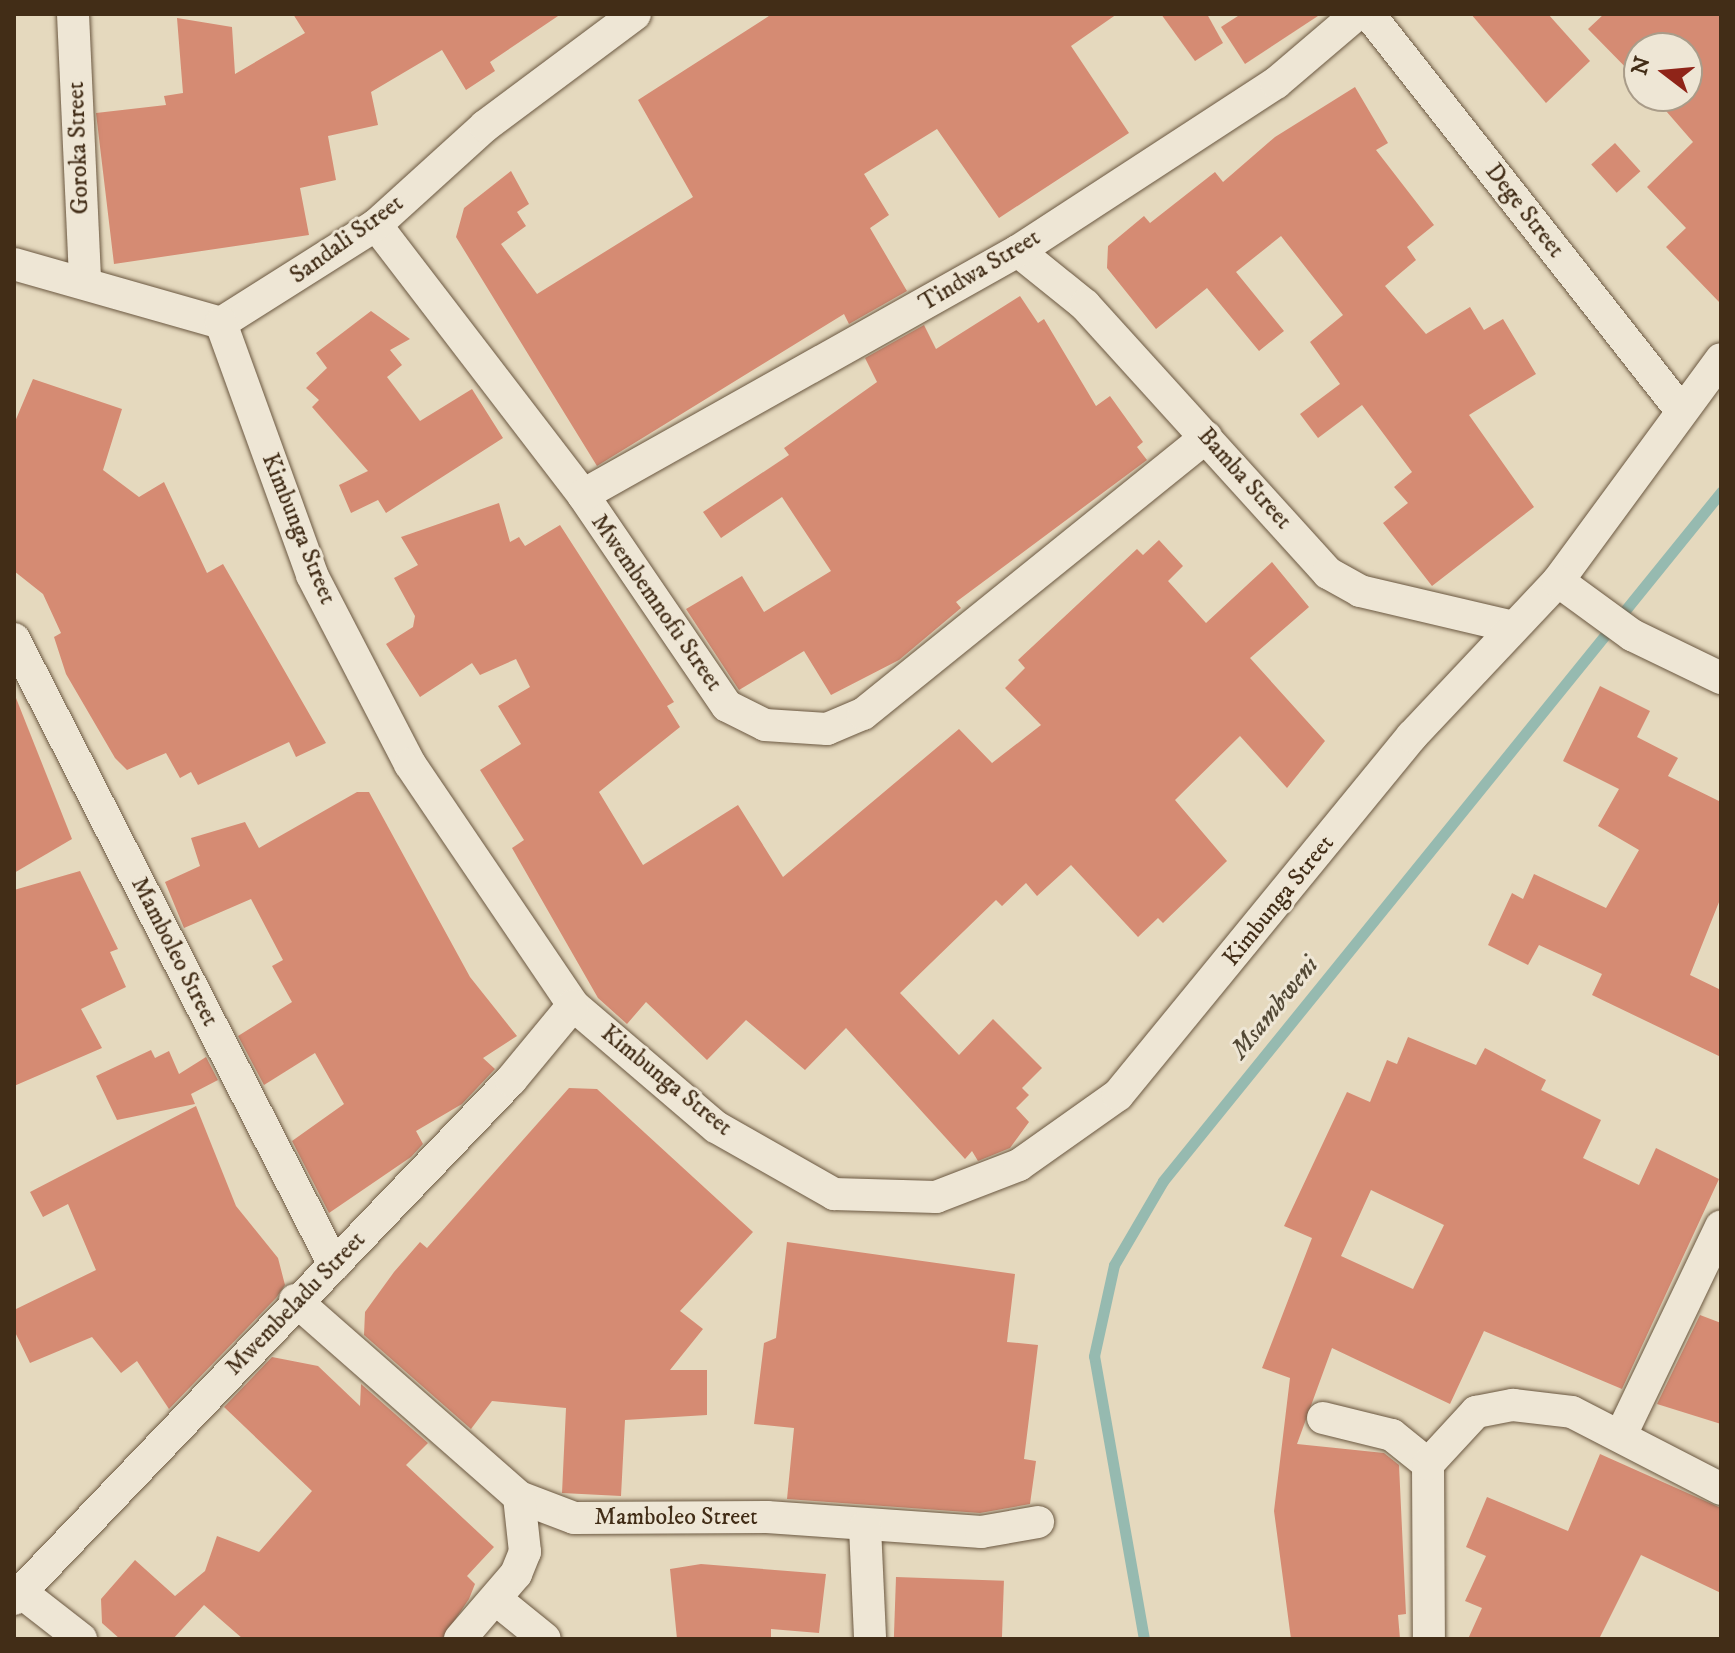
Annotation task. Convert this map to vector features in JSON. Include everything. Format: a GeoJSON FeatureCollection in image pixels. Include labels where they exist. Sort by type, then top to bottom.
{"type":"FeatureCollection","features":[{"type":"Feature","properties":{"kind":"street","name":"Goroka Street"},"geometry":{"type":"LineString","coordinates":[[73,14],[85,281]]}},
{"type":"Feature","properties":{"kind":"street","name":"Sandali Street"},"geometry":{"type":"LineString","coordinates":[[221,323],[376,225],[485,126],[635,14]]}},
{"type":"Feature","properties":{"kind":"street","name":"Tindwa Street"},"geometry":{"type":"LineString","coordinates":[[583,495],[1018,251],[1276,83],[1357,14]]}},
{"type":"Feature","properties":{"kind":"street","name":"Dege Street"},"geometry":{"type":"LineString","coordinates":[[1369,14],[1680,409]]}},
{"type":"Feature","properties":{"kind":"street","name":"Mwembemnofu Street"},"geometry":{"type":"LineString","coordinates":[[376,225],[583,495],[727,706],[765,725],[827,729],[863,714],[1206,437]]}},
{"type":"Feature","properties":{"kind":"street","name":"Bamba Street"},"geometry":{"type":"LineString","coordinates":[[1018,251],[1085,305],[1328,573],[1360,591],[1514,627]]}},
{"type":"Feature","properties":{"kind":"street"},"geometry":{"type":"LineString","coordinates":[[14,264],[85,281],[221,323]]}},
{"type":"Feature","properties":{"kind":"street","name":"Kimbunga Street"},"geometry":{"type":"LineString","coordinates":[[221,323],[312,575],[410,764],[573,1005],[716,1127],[834,1194],[936,1197],[1019,1165],[1118,1095],[1412,736],[1558,581],[1680,409],[1721,359]]}},
{"type":"Feature","properties":{"kind":"street"},"geometry":{"type":"LineString","coordinates":[[1558,581],[1632,635],[1721,678]]}},
{"type":"Feature","properties":{"kind":"street","name":"Mamboleo Street"},"geometry":{"type":"LineString","coordinates":[[14,639],[334,1265]]}},
{"type":"Feature","properties":{"kind":"street","name":"Mwembeladu Street"},"geometry":{"type":"LineString","coordinates":[[18,1596],[295,1300],[334,1265],[511,1080],[573,1005]]}},
{"type":"Feature","properties":{"kind":"street"},"geometry":{"type":"LineString","coordinates":[[1622,1433],[1721,1226]]}},
{"type":"Feature","properties":{"kind":"street","name":"Mamboleo Street"},"geometry":{"type":"LineString","coordinates":[[295,1300],[519,1497],[574,1518],[767,1517],[865,1527],[981,1532],[1038,1522]]}},
{"type":"Feature","properties":{"kind":"street"},"geometry":{"type":"LineString","coordinates":[[1429,1639],[1428,1464],[1476,1412],[1513,1405],[1572,1412],[1622,1433],[1721,1489]]}},
{"type":"Feature","properties":{"kind":"street"},"geometry":{"type":"LineString","coordinates":[[1323,1418],[1392,1435],[1428,1464]]}},
{"type":"Feature","properties":{"kind":"street"},"geometry":{"type":"LineString","coordinates":[[460,1639],[498,1601],[525,1552],[519,1497]]}},
{"type":"Feature","properties":{"kind":"street"},"geometry":{"type":"LineString","coordinates":[[865,1527],[870,1639]]}},
{"type":"Feature","properties":{"kind":"street"},"geometry":{"type":"LineString","coordinates":[[18,1596],[81,1639]]}},
{"type":"Feature","properties":{"kind":"street"},"geometry":{"type":"LineString","coordinates":[[498,1601],[545,1639]]}},
{"type":"Feature","properties":{"kind":"building"},"geometry":{"type":"Polygon","coordinates":[[[293,14],[561,14],[490,62],[495,71],[466,90],[442,50],[371,92],[378,125],[328,136],[336,180],[300,188],[309,235],[114,264],[96,113],[166,105],[164,96],[183,93],[177,18],[232,27],[235,74],[305,33],[293,14]]]}},
{"type":"Feature","properties":{"kind":"building"},"geometry":{"type":"Polygon","coordinates":[[[772,14],[1117,14],[1071,46],[1129,133],[999,218],[937,129],[864,174],[889,215],[870,228],[907,291],[849,324],[844,314],[597,466],[456,237],[464,208],[511,171],[529,204],[517,212],[526,226],[501,244],[537,294],[693,197],[638,100],[772,14]]]}},
{"type":"Feature","properties":{"kind":"building"},"geometry":{"type":"Polygon","coordinates":[[[1161,14],[1207,14],[1223,43],[1195,61],[1161,14]]]}},
{"type":"Feature","properties":{"kind":"building"},"geometry":{"type":"Polygon","coordinates":[[[1241,14],[1321,14],[1245,64],[1221,27],[1241,14]]]}},
{"type":"Feature","properties":{"kind":"building"},"geometry":{"type":"Polygon","coordinates":[[[1471,14],[1548,14],[1590,61],[1546,103],[1471,14]]]}},
{"type":"Feature","properties":{"kind":"building"},"geometry":{"type":"Polygon","coordinates":[[[1604,14],[1721,14],[1721,304],[1666,247],[1686,228],[1647,187],[1693,142],[1667,112],[1703,112],[1703,32],[1623,32],[1623,65],[1588,29],[1604,14]]]}},
{"type":"Feature","properties":{"kind":"building"},"geometry":{"type":"Polygon","coordinates":[[[1355,87],[1388,143],[1376,150],[1434,225],[1407,247],[1416,260],[1385,286],[1426,334],[1470,307],[1484,330],[1503,319],[1536,374],[1469,415],[1534,507],[1432,586],[1383,523],[1408,503],[1394,487],[1412,472],[1362,405],[1318,438],[1300,414],[1340,384],[1310,342],[1343,315],[1281,236],[1236,272],[1284,331],[1259,351],[1207,288],[1156,329],[1107,268],[1108,246],[1144,216],[1150,223],[1215,172],[1223,182],[1275,137],[1355,87]]]}},
{"type":"Feature","properties":{"kind":"building"},"geometry":{"type":"Polygon","coordinates":[[[1615,143],[1640,171],[1617,193],[1591,164],[1615,143]]]}},
{"type":"Feature","properties":{"kind":"building"},"geometry":{"type":"Polygon","coordinates":[[[1020,296],[1038,323],[1044,319],[1096,406],[1110,396],[1143,442],[1137,447],[1147,460],[956,602],[961,608],[899,660],[831,695],[804,651],[739,690],[686,609],[742,576],[764,612],[831,571],[782,497],[721,538],[703,512],[789,455],[784,448],[877,382],[865,358],[924,325],[936,349],[1020,296]]]}},
{"type":"Feature","properties":{"kind":"building"},"geometry":{"type":"Polygon","coordinates":[[[371,311],[410,339],[390,350],[402,365],[387,377],[420,421],[472,389],[503,438],[386,513],[378,500],[351,513],[339,485],[368,471],[312,407],[319,400],[306,388],[327,368],[316,353],[371,311]]]}},
{"type":"Feature","properties":{"kind":"building"},"geometry":{"type":"Polygon","coordinates":[[[33,379],[122,409],[103,470],[139,497],[164,482],[207,573],[223,564],[326,743],[296,757],[289,742],[198,785],[191,772],[180,778],[166,753],[127,770],[115,758],[66,674],[54,637],[61,633],[43,594],[14,571],[14,424],[33,379]]]}},
{"type":"Feature","properties":{"kind":"building"},"geometry":{"type":"Polygon","coordinates":[[[499,503],[510,542],[519,537],[525,546],[560,525],[674,702],[667,706],[680,727],[599,792],[643,865],[738,805],[783,877],[959,729],[992,763],[1041,725],[1005,688],[1025,668],[1018,660],[1137,549],[1143,555],[1159,540],[1183,566],[1168,581],[1206,623],[1272,562],[1309,607],[1250,658],[1325,741],[1287,788],[1240,736],[1175,800],[1227,861],[1163,923],[1158,918],[1138,937],[1071,865],[1037,896],[1026,883],[1002,906],[996,900],[900,993],[959,1055],[993,1019],[1042,1068],[1022,1088],[1029,1095],[1016,1108],[1029,1122],[1010,1148],[978,1161],[972,1151],[965,1159],[846,1028],[805,1070],[746,1020],[707,1060],[646,1002],[627,1024],[598,998],[512,848],[524,840],[480,770],[521,744],[498,706],[530,687],[516,659],[480,675],[472,663],[420,697],[386,644],[413,627],[415,616],[394,578],[418,565],[401,537],[499,503]]]}},
{"type":"Feature","properties":{"kind":"building"},"geometry":{"type":"Polygon","coordinates":[[[1600,686],[1650,711],[1637,737],[1678,758],[1668,776],[1721,802],[1721,897],[1690,975],[1721,990],[1721,1057],[1592,995],[1602,974],[1539,945],[1528,965],[1488,945],[1512,893],[1523,899],[1534,874],[1606,908],[1639,850],[1598,826],[1619,789],[1563,761],[1600,686]]]}},
{"type":"Feature","properties":{"kind":"building"},"geometry":{"type":"Polygon","coordinates":[[[14,693],[72,839],[14,873],[14,693]]]}},
{"type":"Feature","properties":{"kind":"building"},"geometry":{"type":"Polygon","coordinates":[[[357,792],[369,792],[470,977],[517,1036],[483,1058],[495,1069],[462,1104],[416,1131],[423,1144],[411,1157],[329,1213],[292,1141],[344,1104],[315,1053],[264,1085],[238,1036],[292,1002],[272,966],[283,960],[251,899],[184,928],[165,882],[200,866],[191,838],[245,822],[259,848],[357,792]]]}},
{"type":"Feature","properties":{"kind":"building"},"geometry":{"type":"Polygon","coordinates":[[[80,871],[118,949],[110,952],[126,987],[81,1009],[102,1048],[14,1086],[14,890],[80,871]]]}},
{"type":"Feature","properties":{"kind":"building"},"geometry":{"type":"Polygon","coordinates":[[[1408,1037],[1476,1065],[1485,1048],[1546,1080],[1541,1090],[1601,1120],[1583,1158],[1639,1185],[1656,1148],[1719,1179],[1622,1389],[1484,1331],[1450,1404],[1332,1348],[1297,1444],[1384,1453],[1399,1465],[1406,1614],[1398,1615],[1400,1639],[1291,1639],[1274,1511],[1290,1378],[1262,1368],[1312,1238],[1284,1226],[1347,1092],[1370,1102],[1387,1060],[1397,1064],[1408,1037]],[[1371,1190],[1341,1256],[1413,1289],[1444,1225],[1371,1190]]]}},
{"type":"Feature","properties":{"kind":"building"},"geometry":{"type":"Polygon","coordinates":[[[151,1050],[155,1058],[169,1051],[179,1074],[206,1057],[218,1080],[191,1094],[195,1104],[117,1120],[96,1076],[151,1050]]]}},
{"type":"Feature","properties":{"kind":"building"},"geometry":{"type":"Polygon","coordinates":[[[569,1088],[597,1089],[753,1232],[680,1311],[703,1329],[670,1370],[707,1370],[707,1415],[625,1420],[621,1496],[562,1493],[566,1408],[492,1401],[471,1429],[364,1335],[365,1312],[394,1272],[420,1242],[427,1248],[569,1088]]]}},
{"type":"Feature","properties":{"kind":"building"},"geometry":{"type":"Polygon","coordinates":[[[196,1106],[236,1206],[278,1258],[285,1285],[169,1409],[137,1361],[121,1373],[92,1337],[30,1363],[14,1330],[14,1310],[96,1270],[68,1204],[43,1217],[30,1192],[196,1106]]]}},
{"type":"Feature","properties":{"kind":"building"},"geometry":{"type":"Polygon","coordinates":[[[787,1242],[1015,1274],[1007,1342],[1038,1345],[1024,1459],[1036,1461],[1030,1504],[980,1513],[787,1499],[794,1428],[754,1424],[764,1343],[776,1338],[787,1242]]]}},
{"type":"Feature","properties":{"kind":"building"},"geometry":{"type":"Polygon","coordinates":[[[1700,1315],[1721,1323],[1721,1424],[1657,1404],[1700,1315]]]}},
{"type":"Feature","properties":{"kind":"building"},"geometry":{"type":"Polygon","coordinates":[[[272,1357],[318,1366],[360,1406],[361,1384],[428,1443],[406,1465],[494,1547],[467,1576],[475,1584],[469,1599],[442,1639],[243,1639],[204,1605],[173,1639],[120,1639],[102,1623],[101,1599],[135,1560],[175,1596],[205,1571],[217,1536],[259,1552],[312,1491],[224,1407],[272,1357]]]}},
{"type":"Feature","properties":{"kind":"building"},"geometry":{"type":"Polygon","coordinates":[[[1600,1454],[1721,1508],[1721,1593],[1641,1555],[1599,1639],[1468,1639],[1482,1608],[1465,1601],[1486,1556],[1466,1547],[1487,1497],[1568,1531],[1600,1454]]]}},
{"type":"Feature","properties":{"kind":"building"},"geometry":{"type":"Polygon","coordinates":[[[701,1564],[826,1574],[819,1633],[771,1629],[771,1639],[677,1639],[670,1569],[701,1564]]]}},
{"type":"Feature","properties":{"kind":"building"},"geometry":{"type":"Polygon","coordinates":[[[896,1577],[1004,1581],[1002,1639],[894,1639],[896,1577]]]}},
{"type":"Feature","properties":{"kind":"waterway","name":"Msambweni"},"geometry":{"type":"LineString","coordinates":[[1144,1639],[1094,1356],[1114,1265],[1163,1181],[1721,492]]}}]}
